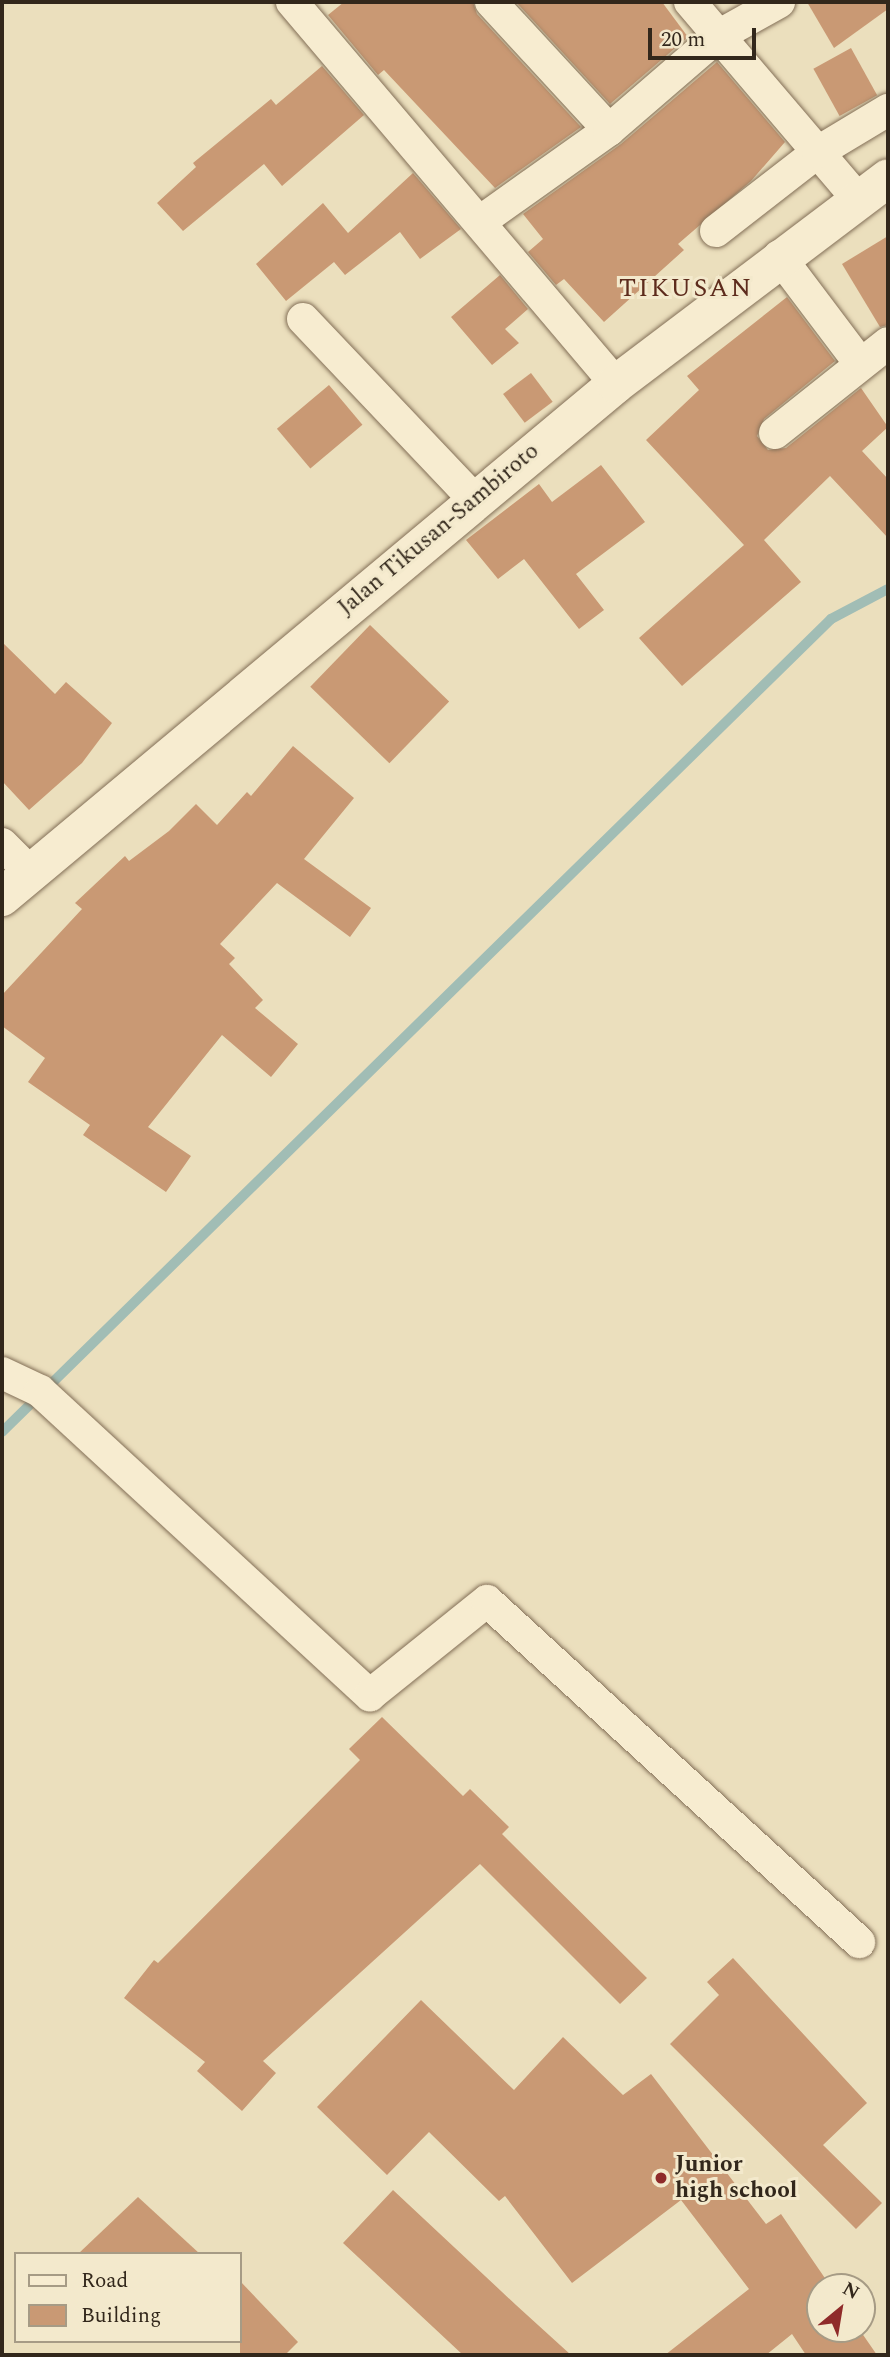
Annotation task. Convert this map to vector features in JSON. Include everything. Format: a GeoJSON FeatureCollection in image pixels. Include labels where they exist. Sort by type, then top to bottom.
{"type":"FeatureCollection","features":[{"type":"Feature","properties":{"kind":"street"},"geometry":{"type":"LineString","coordinates":[[292,2],[481,221],[616,384]]}},
{"type":"Feature","properties":{"kind":"street"},"geometry":{"type":"LineString","coordinates":[[491,2],[608,130]]}},
{"type":"Feature","properties":{"kind":"street"},"geometry":{"type":"LineString","coordinates":[[690,2],[856,197]]}},
{"type":"Feature","properties":{"kind":"street"},"geometry":{"type":"LineString","coordinates":[[481,221],[608,130],[718,36],[779,2]]}},
{"type":"Feature","properties":{"kind":"street"},"geometry":{"type":"LineString","coordinates":[[716,230],[818,152],[888,110]]}},
{"type":"Feature","properties":{"kind":"street","name":"Jalan Tikusan-Sambiroto"},"geometry":{"type":"LineString","coordinates":[[16,884],[474,499],[616,384],[856,197],[888,178]]}},
{"type":"Feature","properties":{"kind":"street"},"geometry":{"type":"LineString","coordinates":[[779,256],[859,362]]}},
{"type":"Feature","properties":{"kind":"street"},"geometry":{"type":"LineString","coordinates":[[303,319],[474,499]]}},
{"type":"Feature","properties":{"kind":"street"},"geometry":{"type":"LineString","coordinates":[[775,433],[859,362],[888,343]]}},
{"type":"Feature","properties":{"kind":"street"},"geometry":{"type":"LineString","coordinates":[[2,844],[16,884]]}},
{"type":"Feature","properties":{"kind":"street"},"geometry":{"type":"LineString","coordinates":[[2,1373],[40,1391],[370,1695],[487,1601],[859,1942]]}},
{"type":"Feature","properties":{"kind":"building"},"geometry":{"type":"Polygon","coordinates":[[[344,2],[473,2],[477,14],[581,127],[495,188],[384,70],[378,75],[328,15],[344,2]]]}},
{"type":"Feature","properties":{"kind":"building"},"geometry":{"type":"Polygon","coordinates":[[[516,2],[662,2],[688,37],[610,104],[516,2]]]}},
{"type":"Feature","properties":{"kind":"building"},"geometry":{"type":"Polygon","coordinates":[[[807,2],[888,2],[888,9],[834,48],[807,2]]]}},
{"type":"Feature","properties":{"kind":"building"},"geometry":{"type":"Polygon","coordinates":[[[851,48],[877,95],[840,116],[813,69],[851,48]]]}},
{"type":"Feature","properties":{"kind":"building"},"geometry":{"type":"Polygon","coordinates":[[[717,62],[785,142],[751,181],[678,244],[684,250],[604,322],[564,279],[556,285],[528,252],[543,239],[523,214],[621,144],[717,62]]]}},
{"type":"Feature","properties":{"kind":"building"},"geometry":{"type":"Polygon","coordinates":[[[322,66],[364,115],[282,186],[264,164],[183,231],[157,203],[196,167],[193,163],[271,99],[276,105],[322,66]]]}},
{"type":"Feature","properties":{"kind":"building"},"geometry":{"type":"Polygon","coordinates":[[[413,173],[461,229],[420,259],[400,232],[345,275],[334,262],[286,301],[256,264],[323,203],[348,233],[413,173]]]}},
{"type":"Feature","properties":{"kind":"building"},"geometry":{"type":"Polygon","coordinates":[[[888,236],[888,325],[880,327],[842,264],[888,236]]]}},
{"type":"Feature","properties":{"kind":"building"},"geometry":{"type":"Polygon","coordinates":[[[500,275],[528,309],[505,329],[519,343],[492,365],[451,317],[500,275]]]}},
{"type":"Feature","properties":{"kind":"building"},"geometry":{"type":"Polygon","coordinates":[[[787,297],[835,361],[764,419],[757,436],[768,450],[786,448],[861,388],[888,427],[862,451],[888,479],[888,538],[830,476],[764,540],[801,582],[682,686],[639,638],[744,545],[646,440],[699,390],[687,376],[787,297]]]}},
{"type":"Feature","properties":{"kind":"building"},"geometry":{"type":"Polygon","coordinates":[[[531,373],[553,402],[525,423],[503,394],[531,373]]]}},
{"type":"Feature","properties":{"kind":"building"},"geometry":{"type":"Polygon","coordinates":[[[329,385],[362,425],[310,469],[277,429],[329,385]]]}},
{"type":"Feature","properties":{"kind":"building"},"geometry":{"type":"Polygon","coordinates":[[[601,465],[645,522],[576,574],[604,610],[579,629],[524,559],[498,579],[466,540],[539,484],[552,502],[601,465]]]}},
{"type":"Feature","properties":{"kind":"building"},"geometry":{"type":"Polygon","coordinates":[[[370,625],[449,701],[389,763],[310,687],[370,625]]]}},
{"type":"Feature","properties":{"kind":"building"},"geometry":{"type":"Polygon","coordinates":[[[2,642],[55,694],[66,682],[112,723],[82,763],[29,810],[2,781],[2,642]]]}},
{"type":"Feature","properties":{"kind":"building"},"geometry":{"type":"Polygon","coordinates":[[[293,746],[354,798],[304,859],[371,908],[350,937],[277,883],[220,944],[235,958],[229,964],[263,1000],[255,1008],[298,1044],[271,1077],[222,1035],[148,1127],[191,1156],[166,1192],[83,1135],[90,1125],[28,1082],[45,1058],[2,1026],[2,995],[82,909],[75,903],[125,856],[129,861],[169,831],[196,804],[217,825],[247,792],[251,796],[293,746]]]}},
{"type":"Feature","properties":{"kind":"building"},"geometry":{"type":"Polygon","coordinates":[[[382,1717],[463,1796],[470,1789],[509,1827],[502,1834],[647,1978],[620,2004],[480,1864],[263,2061],[276,2073],[242,2111],[197,2071],[205,2062],[124,1998],[154,1960],[158,1963],[360,1760],[349,1749],[382,1717]]]}},
{"type":"Feature","properties":{"kind":"building"},"geometry":{"type":"Polygon","coordinates":[[[733,1958],[867,2103],[823,2145],[882,2203],[856,2229],[670,2044],[719,1995],[707,1982],[733,1958]]]}},
{"type":"Feature","properties":{"kind":"building","name":"Junior high school"},"geometry":{"type":"Polygon","coordinates":[[[421,2000],[514,2090],[563,2037],[623,2095],[651,2074],[766,2224],[781,2214],[821,2273],[806,2273],[806,2343],[869,2343],[877,2355],[806,2355],[792,2334],[766,2355],[665,2355],[749,2289],[681,2200],[572,2283],[505,2196],[499,2201],[429,2132],[387,2175],[317,2107],[421,2000]]]}},
{"type":"Feature","properties":{"kind":"building"},"geometry":{"type":"Polygon","coordinates":[[[393,2190],[571,2355],[463,2355],[343,2243],[393,2190]]]}},
{"type":"Feature","properties":{"kind":"building"},"geometry":{"type":"Polygon","coordinates":[[[138,2197],[198,2252],[80,2252],[138,2197]]]}},
{"type":"Feature","properties":{"kind":"building"},"geometry":{"type":"Polygon","coordinates":[[[242,2283],[298,2342],[285,2355],[240,2355],[242,2283]]]}},
{"type":"Feature","properties":{"kind":"waterway"},"geometry":{"type":"LineString","coordinates":[[2,1432],[831,619],[888,589]]}},
{"type":"Feature","properties":{"kind":"place","name":"Junior high school"},"geometry":{"type":"Point","coordinates":[661,2178]}},
{"type":"Feature","properties":{"kind":"district","name":"TIKUSAN"},"geometry":{"type":"Point","coordinates":[686,289]}}]}
